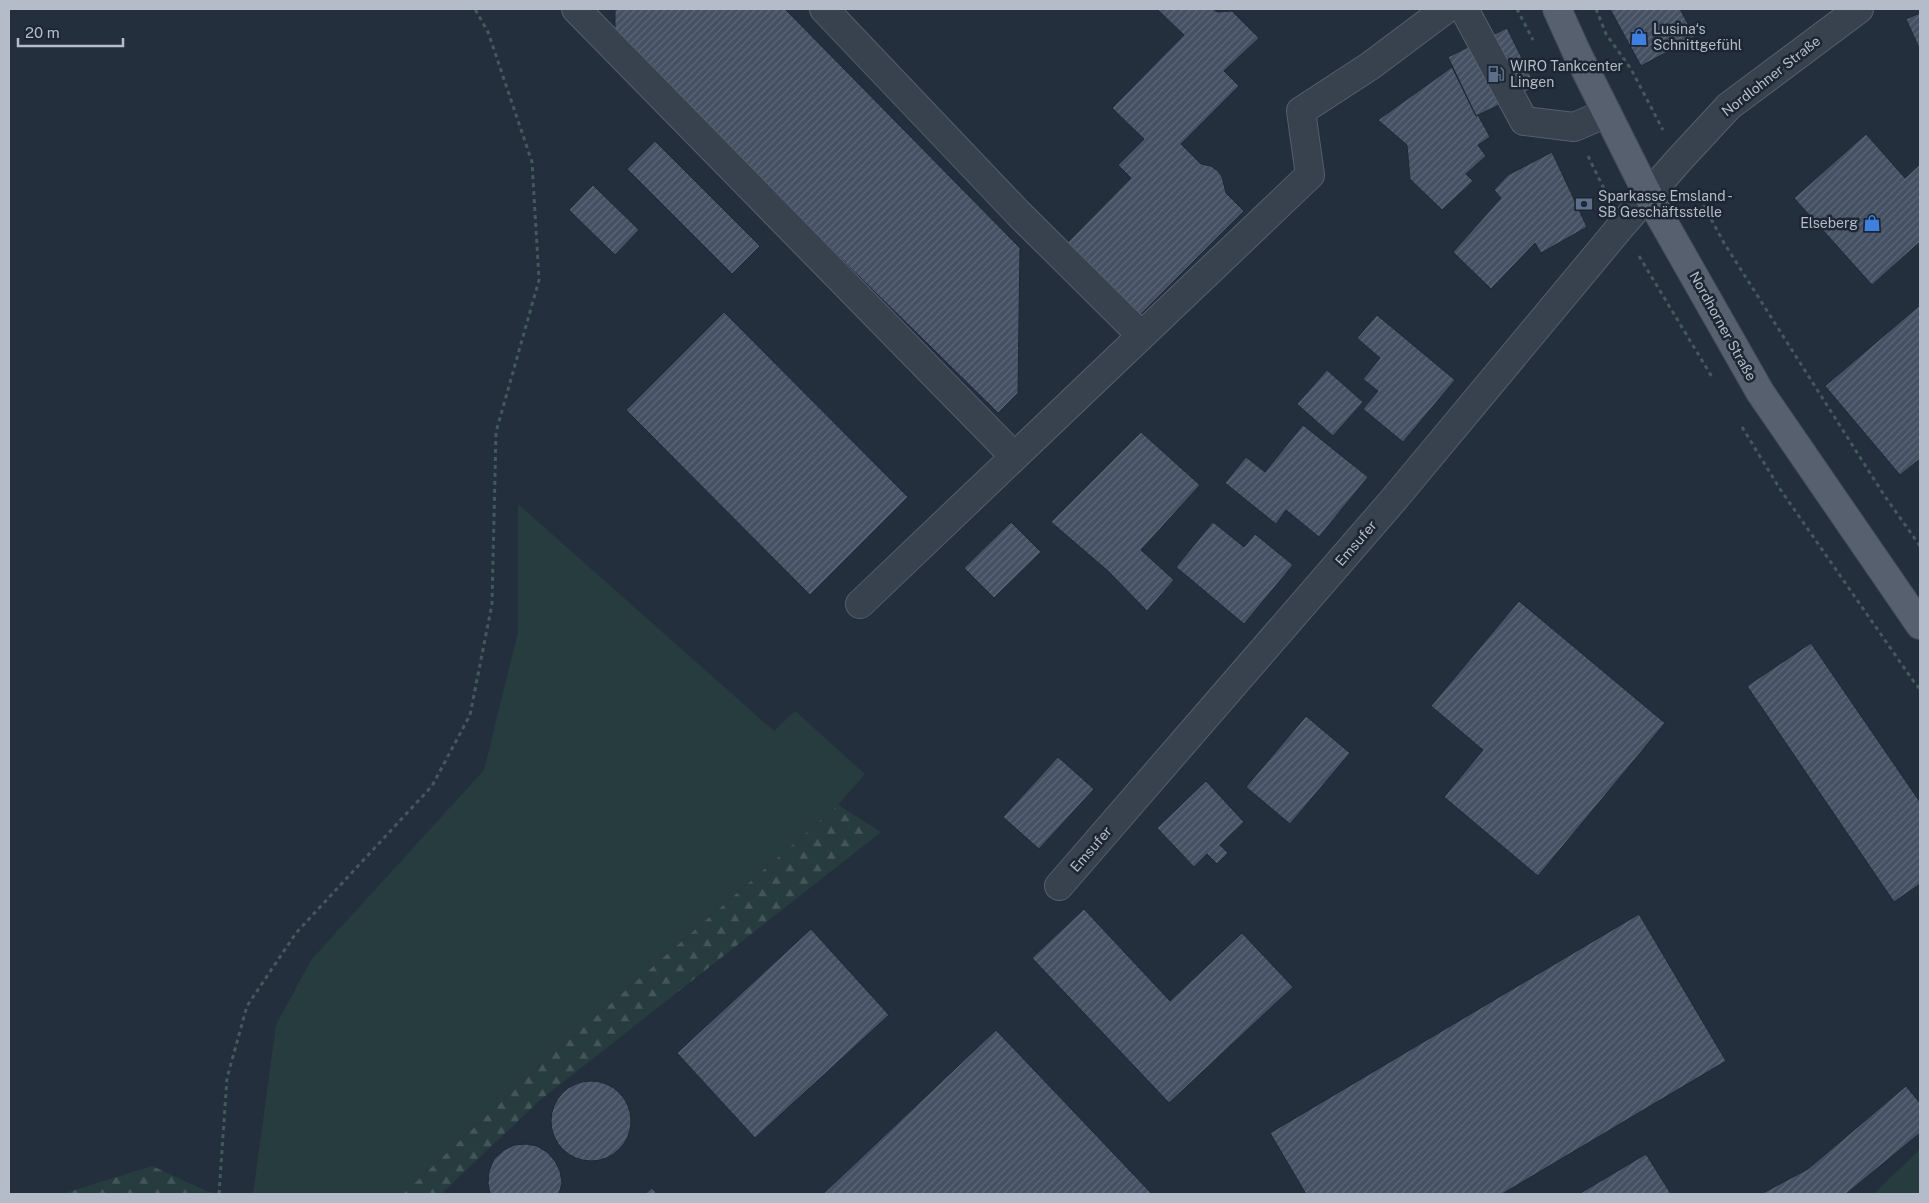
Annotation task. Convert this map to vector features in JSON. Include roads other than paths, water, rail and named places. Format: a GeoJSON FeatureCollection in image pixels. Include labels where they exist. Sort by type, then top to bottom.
{"type":"FeatureCollection","features":[{"type":"Feature","properties":{"kind":"main road","name":"Nordhorner Straße"},"geometry":{"type":"LineString","coordinates":[[1557,9],[1648,195],[1760,392],[1920,625]]}},
{"type":"Feature","properties":{"kind":"street"},"geometry":{"type":"LineString","coordinates":[[576,9],[1014,456]]}},
{"type":"Feature","properties":{"kind":"street"},"geometry":{"type":"LineString","coordinates":[[824,9],[1019,214],[1142,336]]}},
{"type":"Feature","properties":{"kind":"street"},"geometry":{"type":"LineString","coordinates":[[860,604],[1310,175],[1301,111],[1370,66],[1446,9]]}},
{"type":"Feature","properties":{"kind":"street"},"geometry":{"type":"LineString","coordinates":[[1464,9],[1524,121],[1574,127],[1607,113]]}},
{"type":"Feature","properties":{"kind":"street","name":"Nordlohner Straße"},"geometry":{"type":"LineString","coordinates":[[1648,195],[1729,106],[1858,9]]}},
{"type":"Feature","properties":{"kind":"street","name":"Emsufer"},"geometry":{"type":"LineString","coordinates":[[1059,886],[1388,505],[1648,195]]}},
{"type":"Feature","properties":{"kind":"place","name":"Lusina‘s Schnittgefühl"},"geometry":{"type":"Point","coordinates":[1639,37]}},
{"type":"Feature","properties":{"kind":"place","name":"WIRO Tankcenter Lingen"},"geometry":{"type":"Point","coordinates":[1496,74]}},
{"type":"Feature","properties":{"kind":"place","name":"Sparkasse Emsland - SB Geschäftsstelle"},"geometry":{"type":"Point","coordinates":[1584,204]}},
{"type":"Feature","properties":{"kind":"place","name":"Elseberg"},"geometry":{"type":"Point","coordinates":[1872,223]}}]}
